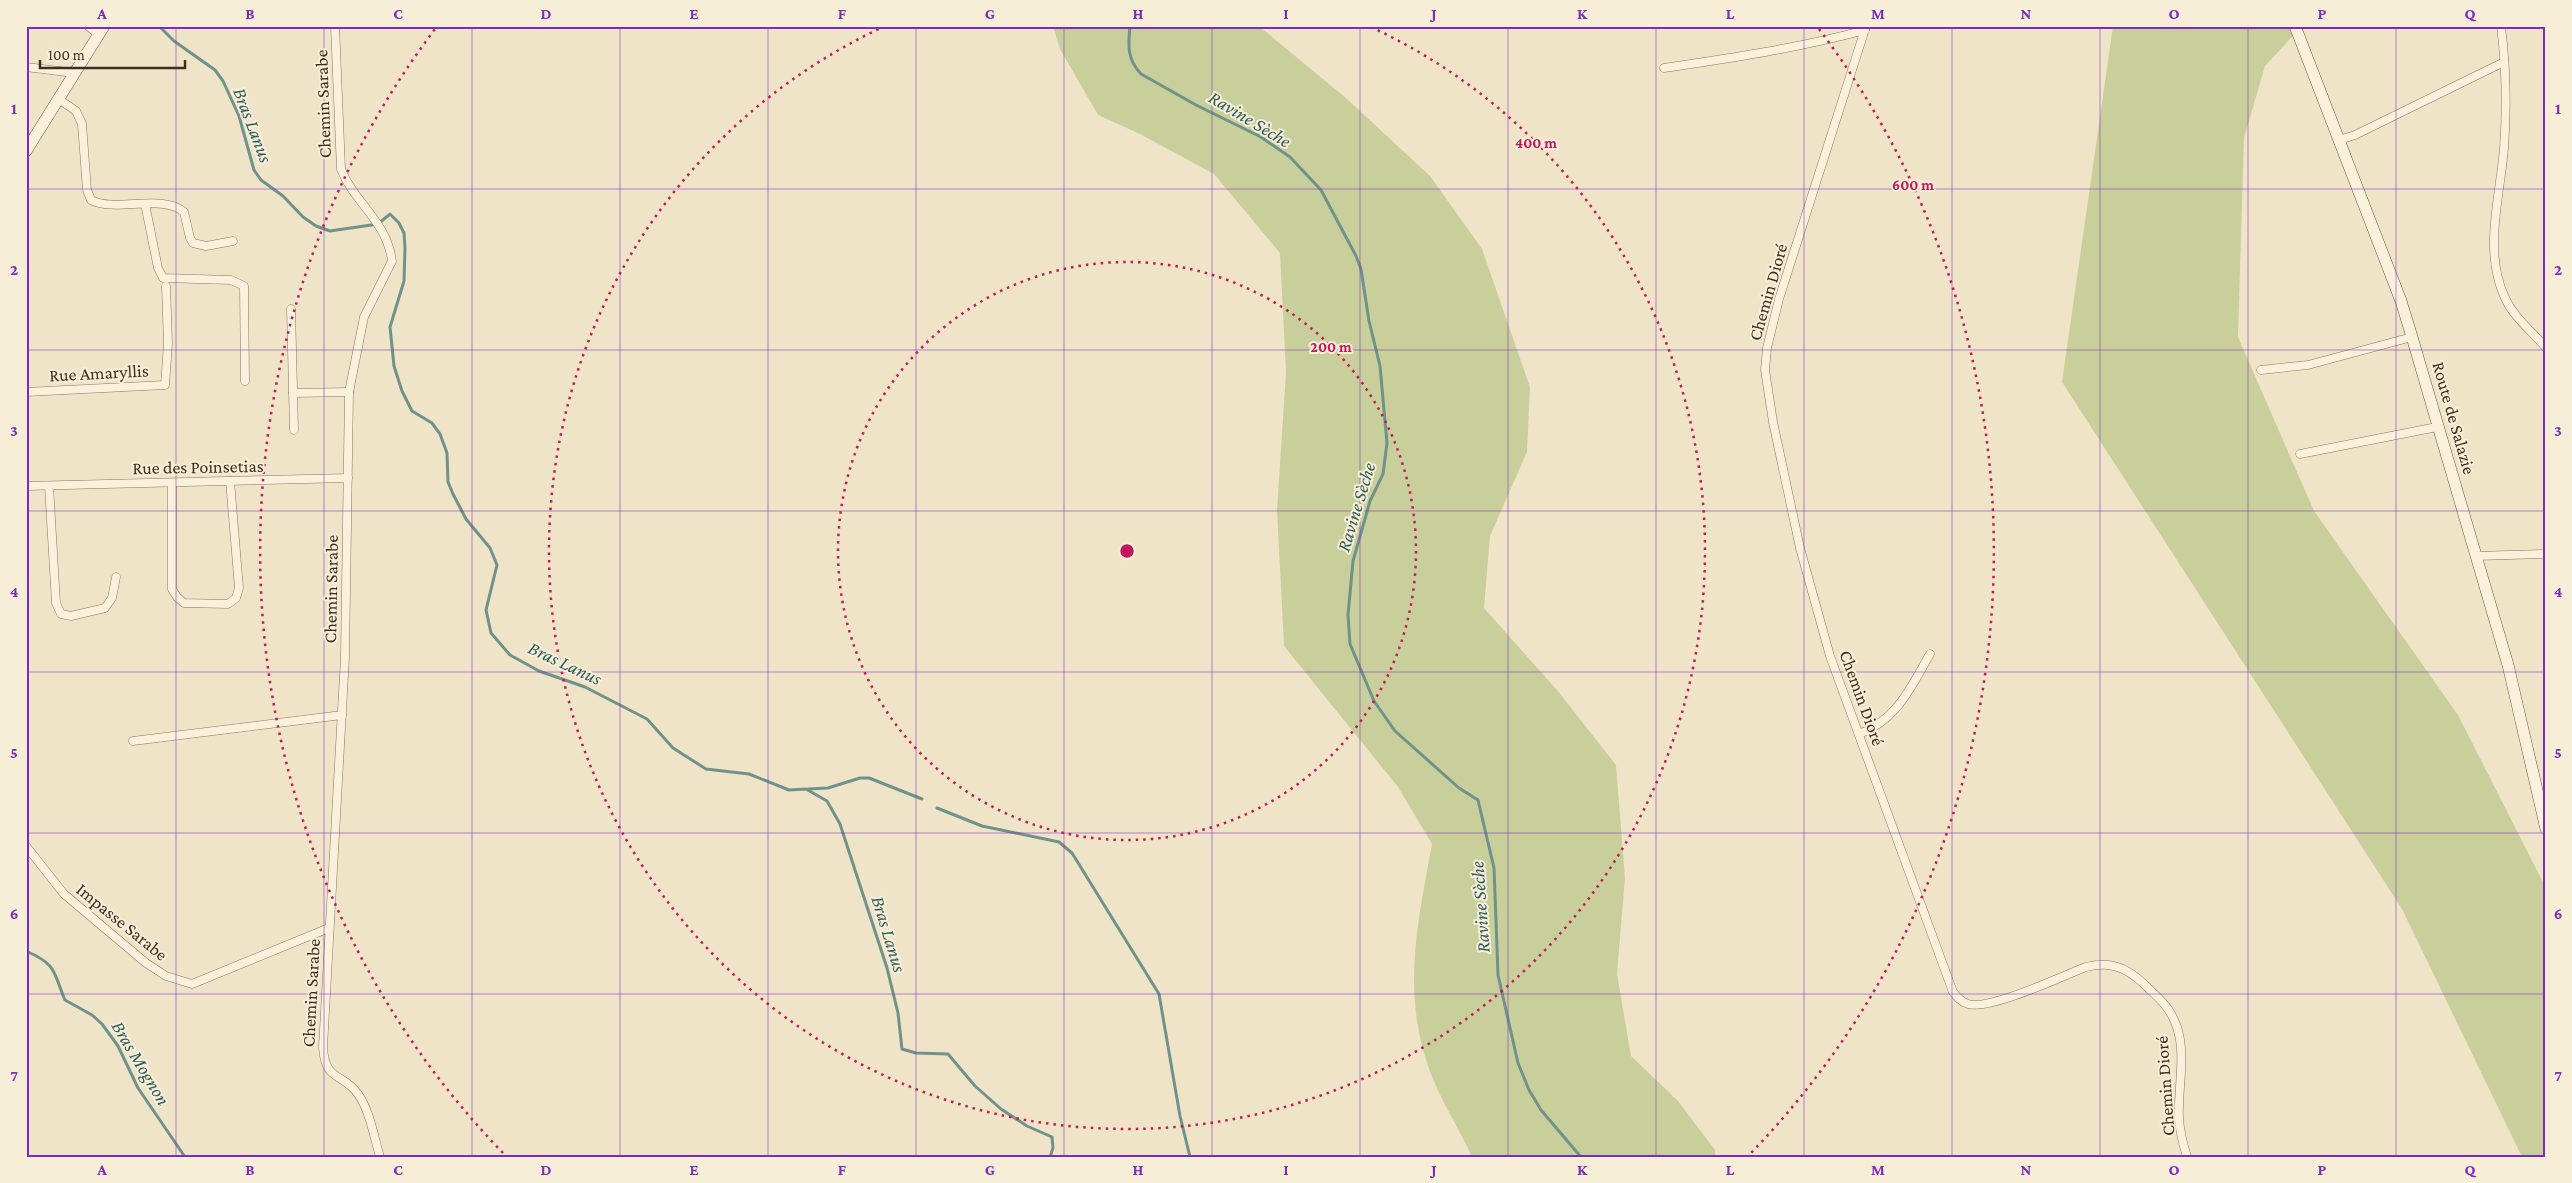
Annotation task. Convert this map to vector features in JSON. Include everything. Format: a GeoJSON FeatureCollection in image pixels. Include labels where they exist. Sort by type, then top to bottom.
{"type":"FeatureCollection","features":[{"type":"Feature","properties":{"kind":"main road","name":"Route de Salazie"},"geometry":{"type":"LineString","coordinates":[[2295,26],[2401,301],[2510,673],[2546,829]]}},
{"type":"Feature","properties":{"kind":"main road"},"geometry":{"type":"LineString","coordinates":[[26,151],[60,100],[101,31]]}},
{"type":"Feature","properties":{"kind":"street"},"geometry":{"type":"LineString","coordinates":[[88,26],[101,31]]}},
{"type":"Feature","properties":{"kind":"street","name":"Chemin Sarabe"},"geometry":{"type":"LineString","coordinates":[[335,26],[341,169],[347,187],[375,217],[391,253],[392,261],[364,317],[348,392],[346,657],[324,1061],[327,1069],[358,1094],[374,1135],[380,1157]]}},
{"type":"Feature","properties":{"kind":"street"},"geometry":{"type":"LineString","coordinates":[[2501,26],[2504,62],[2504,148],[2494,255],[2497,279],[2506,300],[2517,318],[2546,348]]}},
{"type":"Feature","properties":{"kind":"street"},"geometry":{"type":"LineString","coordinates":[[1664,68],[1775,51],[1866,28]]}},
{"type":"Feature","properties":{"kind":"street","name":"Chemin Dioré"},"geometry":{"type":"LineString","coordinates":[[1866,28],[1779,300],[1767,348],[1765,370],[1800,548],[1838,679],[1952,992],[1967,1004],[1989,1004],[2101,963],[2119,966],[2134,974],[2169,1010],[2177,1029],[2182,1063],[2179,1118],[2187,1157]]}},
{"type":"Feature","properties":{"kind":"street"},"geometry":{"type":"LineString","coordinates":[[2339,140],[2355,135],[2504,62]]}},
{"type":"Feature","properties":{"kind":"street"},"geometry":{"type":"LineString","coordinates":[[26,67],[75,73]]}},
{"type":"Feature","properties":{"kind":"street"},"geometry":{"type":"LineString","coordinates":[[60,100],[76,111],[82,124],[87,190],[91,200],[103,204],[145,204],[182,209],[186,216],[190,238],[193,243],[206,246],[233,241]]}},
{"type":"Feature","properties":{"kind":"street"},"geometry":{"type":"LineString","coordinates":[[145,204],[158,268],[163,278],[174,280],[231,280],[244,286],[245,380]]}},
{"type":"Feature","properties":{"kind":"street","name":"Rue Amaryllis"},"geometry":{"type":"LineString","coordinates":[[26,392],[165,385],[168,344],[166,286]]}},
{"type":"Feature","properties":{"kind":"street"},"geometry":{"type":"LineString","coordinates":[[291,309],[294,430]]}},
{"type":"Feature","properties":{"kind":"street"},"geometry":{"type":"LineString","coordinates":[[2261,370],[2308,364],[2412,337]]}},
{"type":"Feature","properties":{"kind":"street"},"geometry":{"type":"LineString","coordinates":[[293,393],[348,392]]}},
{"type":"Feature","properties":{"kind":"street"},"geometry":{"type":"LineString","coordinates":[[2300,454],[2438,428]]}},
{"type":"Feature","properties":{"kind":"street","name":"Rue des Poinsetias"},"geometry":{"type":"LineString","coordinates":[[26,486],[348,478]]}},
{"type":"Feature","properties":{"kind":"street"},"geometry":{"type":"LineString","coordinates":[[172,483],[172,589],[177,597],[184,602],[228,604],[236,598],[239,588],[230,481]]}},
{"type":"Feature","properties":{"kind":"street"},"geometry":{"type":"LineString","coordinates":[[49,486],[56,603],[61,614],[71,616],[105,608],[112,598],[116,577]]}},
{"type":"Feature","properties":{"kind":"street"},"geometry":{"type":"LineString","coordinates":[[2476,556],[2546,554]]}},
{"type":"Feature","properties":{"kind":"street"},"geometry":{"type":"LineString","coordinates":[[1859,734],[1876,727],[1894,712],[1930,654]]}},
{"type":"Feature","properties":{"kind":"street"},"geometry":{"type":"LineString","coordinates":[[133,742],[342,715]]}},
{"type":"Feature","properties":{"kind":"street","name":"Impasse Sarabe"},"geometry":{"type":"LineString","coordinates":[[26,846],[64,894],[146,963],[166,976],[180,982],[192,984],[330,928]]}},
{"type":"Feature","properties":{"kind":"green space"},"geometry":{"type":"Polygon","coordinates":[[[1053,26],[1259,26],[1347,99],[1430,176],[1482,249],[1530,387],[1527,452],[1490,536],[1484,608],[1557,690],[1616,765],[1625,878],[1617,974],[1631,1056],[1678,1101],[1715,1150],[1715,1157],[1472,1157],[1433,1079],[1423,1049],[1417,1019],[1414,961],[1421,904],[1432,844],[1398,787],[1284,646],[1277,510],[1286,372],[1280,253],[1214,174],[1140,134],[1098,115],[1060,49],[1053,26]]]}},
{"type":"Feature","properties":{"kind":"green space"},"geometry":{"type":"Polygon","coordinates":[[[2113,26],[2302,26],[2265,66],[2244,138],[2238,337],[2314,511],[2458,715],[2546,888],[2546,1157],[2522,1157],[2402,909],[2062,382],[2113,26]]]}},
{"type":"Feature","properties":{"kind":"waterway","name":"Bras Lanus"},"geometry":{"type":"LineString","coordinates":[[159,26],[174,41],[215,70],[223,81],[239,116],[254,170],[261,180],[283,196],[303,217],[316,226],[330,231],[378,224],[390,214],[399,223],[404,233],[404,281],[390,327],[394,366],[402,391],[412,411],[432,423],[440,434],[447,453],[448,482],[453,494],[466,519],[490,548],[497,565],[486,610],[491,633],[510,655],[539,671],[585,687],[647,719],[673,748],[706,769],[749,774],[789,790],[806,789],[827,801],[840,824],[887,968],[898,1013],[902,1049],[916,1053],[948,1054],[975,1086],[1001,1109],[1027,1126],[1052,1137],[1053,1148],[1050,1157]]}},
{"type":"Feature","properties":{"kind":"waterway","name":"Ravine Sèche"},"geometry":{"type":"LineString","coordinates":[[1130,26],[1131,57],[1141,74],[1196,105],[1261,137],[1290,157],[1321,190],[1356,256],[1361,269],[1369,321],[1380,366],[1387,443],[1383,474],[1370,501],[1353,561],[1348,615],[1350,644],[1374,701],[1395,731],[1459,788],[1478,800],[1494,868],[1498,975],[1518,1063],[1529,1090],[1541,1110],[1581,1157]]}},
{"type":"Feature","properties":{"kind":"waterway"},"geometry":{"type":"LineString","coordinates":[[808,789],[828,788],[860,778],[869,778],[922,799]]}},
{"type":"Feature","properties":{"kind":"waterway"},"geometry":{"type":"LineString","coordinates":[[937,808],[982,826],[1059,842],[1072,853],[1159,994],[1180,1116],[1190,1157]]}},
{"type":"Feature","properties":{"kind":"waterway","name":"Bras Mognon"},"geometry":{"type":"LineString","coordinates":[[26,951],[44,961],[53,970],[65,1000],[92,1015],[102,1024],[118,1046],[138,1088],[185,1157]]}}]}
